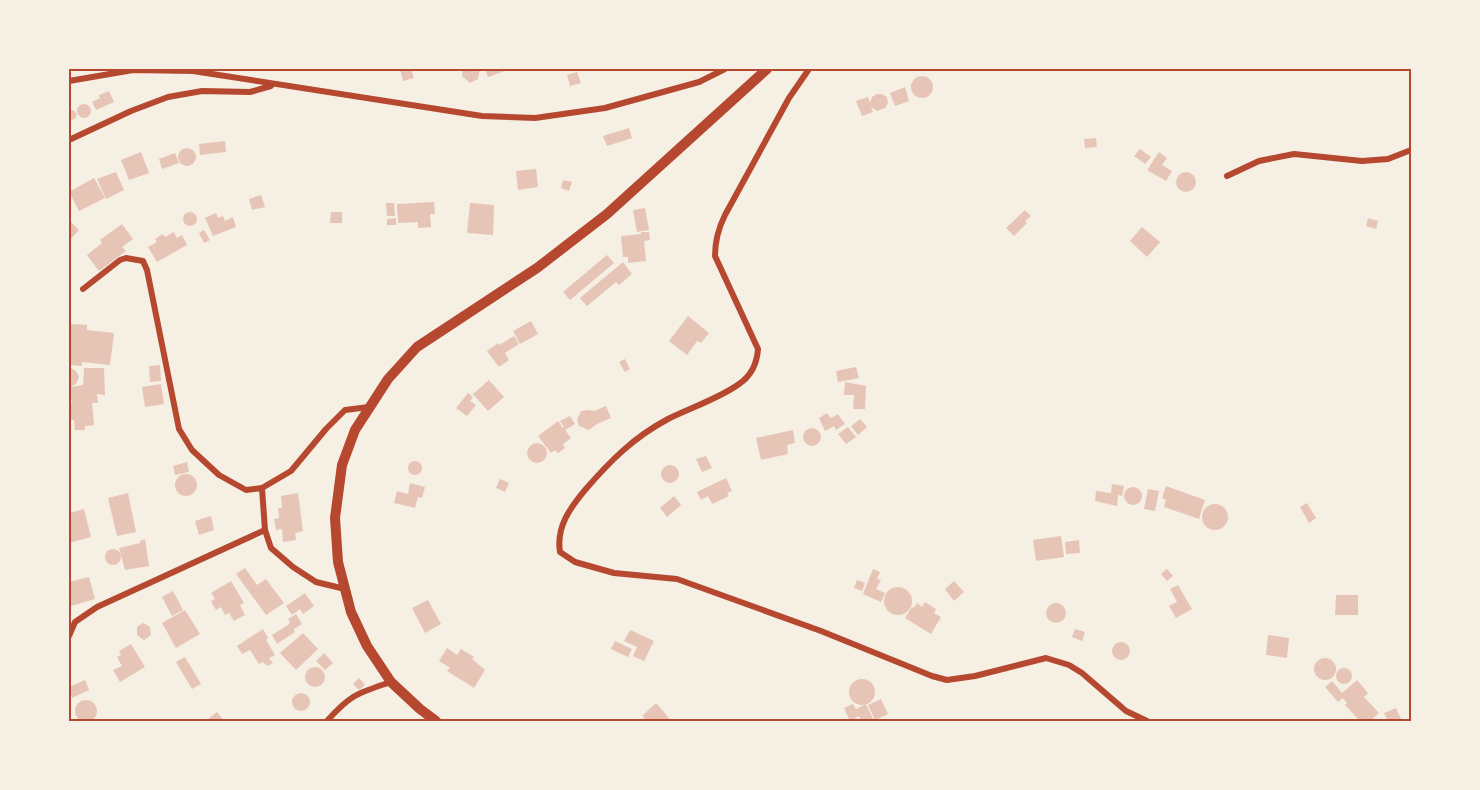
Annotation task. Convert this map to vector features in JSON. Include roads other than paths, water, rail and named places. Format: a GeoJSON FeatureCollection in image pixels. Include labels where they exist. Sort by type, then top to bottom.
{"type":"FeatureCollection","features":[{"type":"Feature","properties":{"kind":"street"},"geometry":{"type":"LineString","coordinates":[[69,81],[133,70],[193,71],[482,116],[535,118],[605,108],[699,82],[725,69]]}},
{"type":"Feature","properties":{"kind":"street"},"geometry":{"type":"LineString","coordinates":[[435,721],[392,682],[367,646],[351,612],[338,562],[335,518],[342,465],[355,430],[388,379],[417,347],[537,268],[598,220],[767,69]]}},
{"type":"Feature","properties":{"kind":"street"},"geometry":{"type":"LineString","coordinates":[[809,69],[789,98],[725,215],[715,241],[715,256],[758,349],[753,369],[739,384],[666,420],[630,442],[568,510],[558,539],[560,552],[575,562],[614,573],[677,579],[947,680],[1046,658],[1069,665],[1082,673],[1126,711],[1147,721]]}},
{"type":"Feature","properties":{"kind":"street"},"geometry":{"type":"LineString","coordinates":[[69,140],[131,111],[168,97],[202,91],[250,92],[275,85]]}},
{"type":"Feature","properties":{"kind":"street"},"geometry":{"type":"LineString","coordinates":[[1227,176],[1259,161],[1294,154],[1362,161],[1388,159],[1411,150]]}},
{"type":"Feature","properties":{"kind":"street"},"geometry":{"type":"LineString","coordinates":[[83,289],[120,260],[126,258],[143,261],[147,270],[179,429],[192,450],[219,475],[246,490],[262,488],[291,471],[345,410],[370,407]]}},
{"type":"Feature","properties":{"kind":"street"},"geometry":{"type":"LineString","coordinates":[[262,488],[265,530],[271,548],[293,567],[316,582],[345,589]]}},
{"type":"Feature","properties":{"kind":"street"},"geometry":{"type":"LineString","coordinates":[[69,636],[75,622],[97,607],[265,530]]}},
{"type":"Feature","properties":{"kind":"street"},"geometry":{"type":"LineString","coordinates":[[327,721],[343,703],[356,694],[392,682]]}}]}
